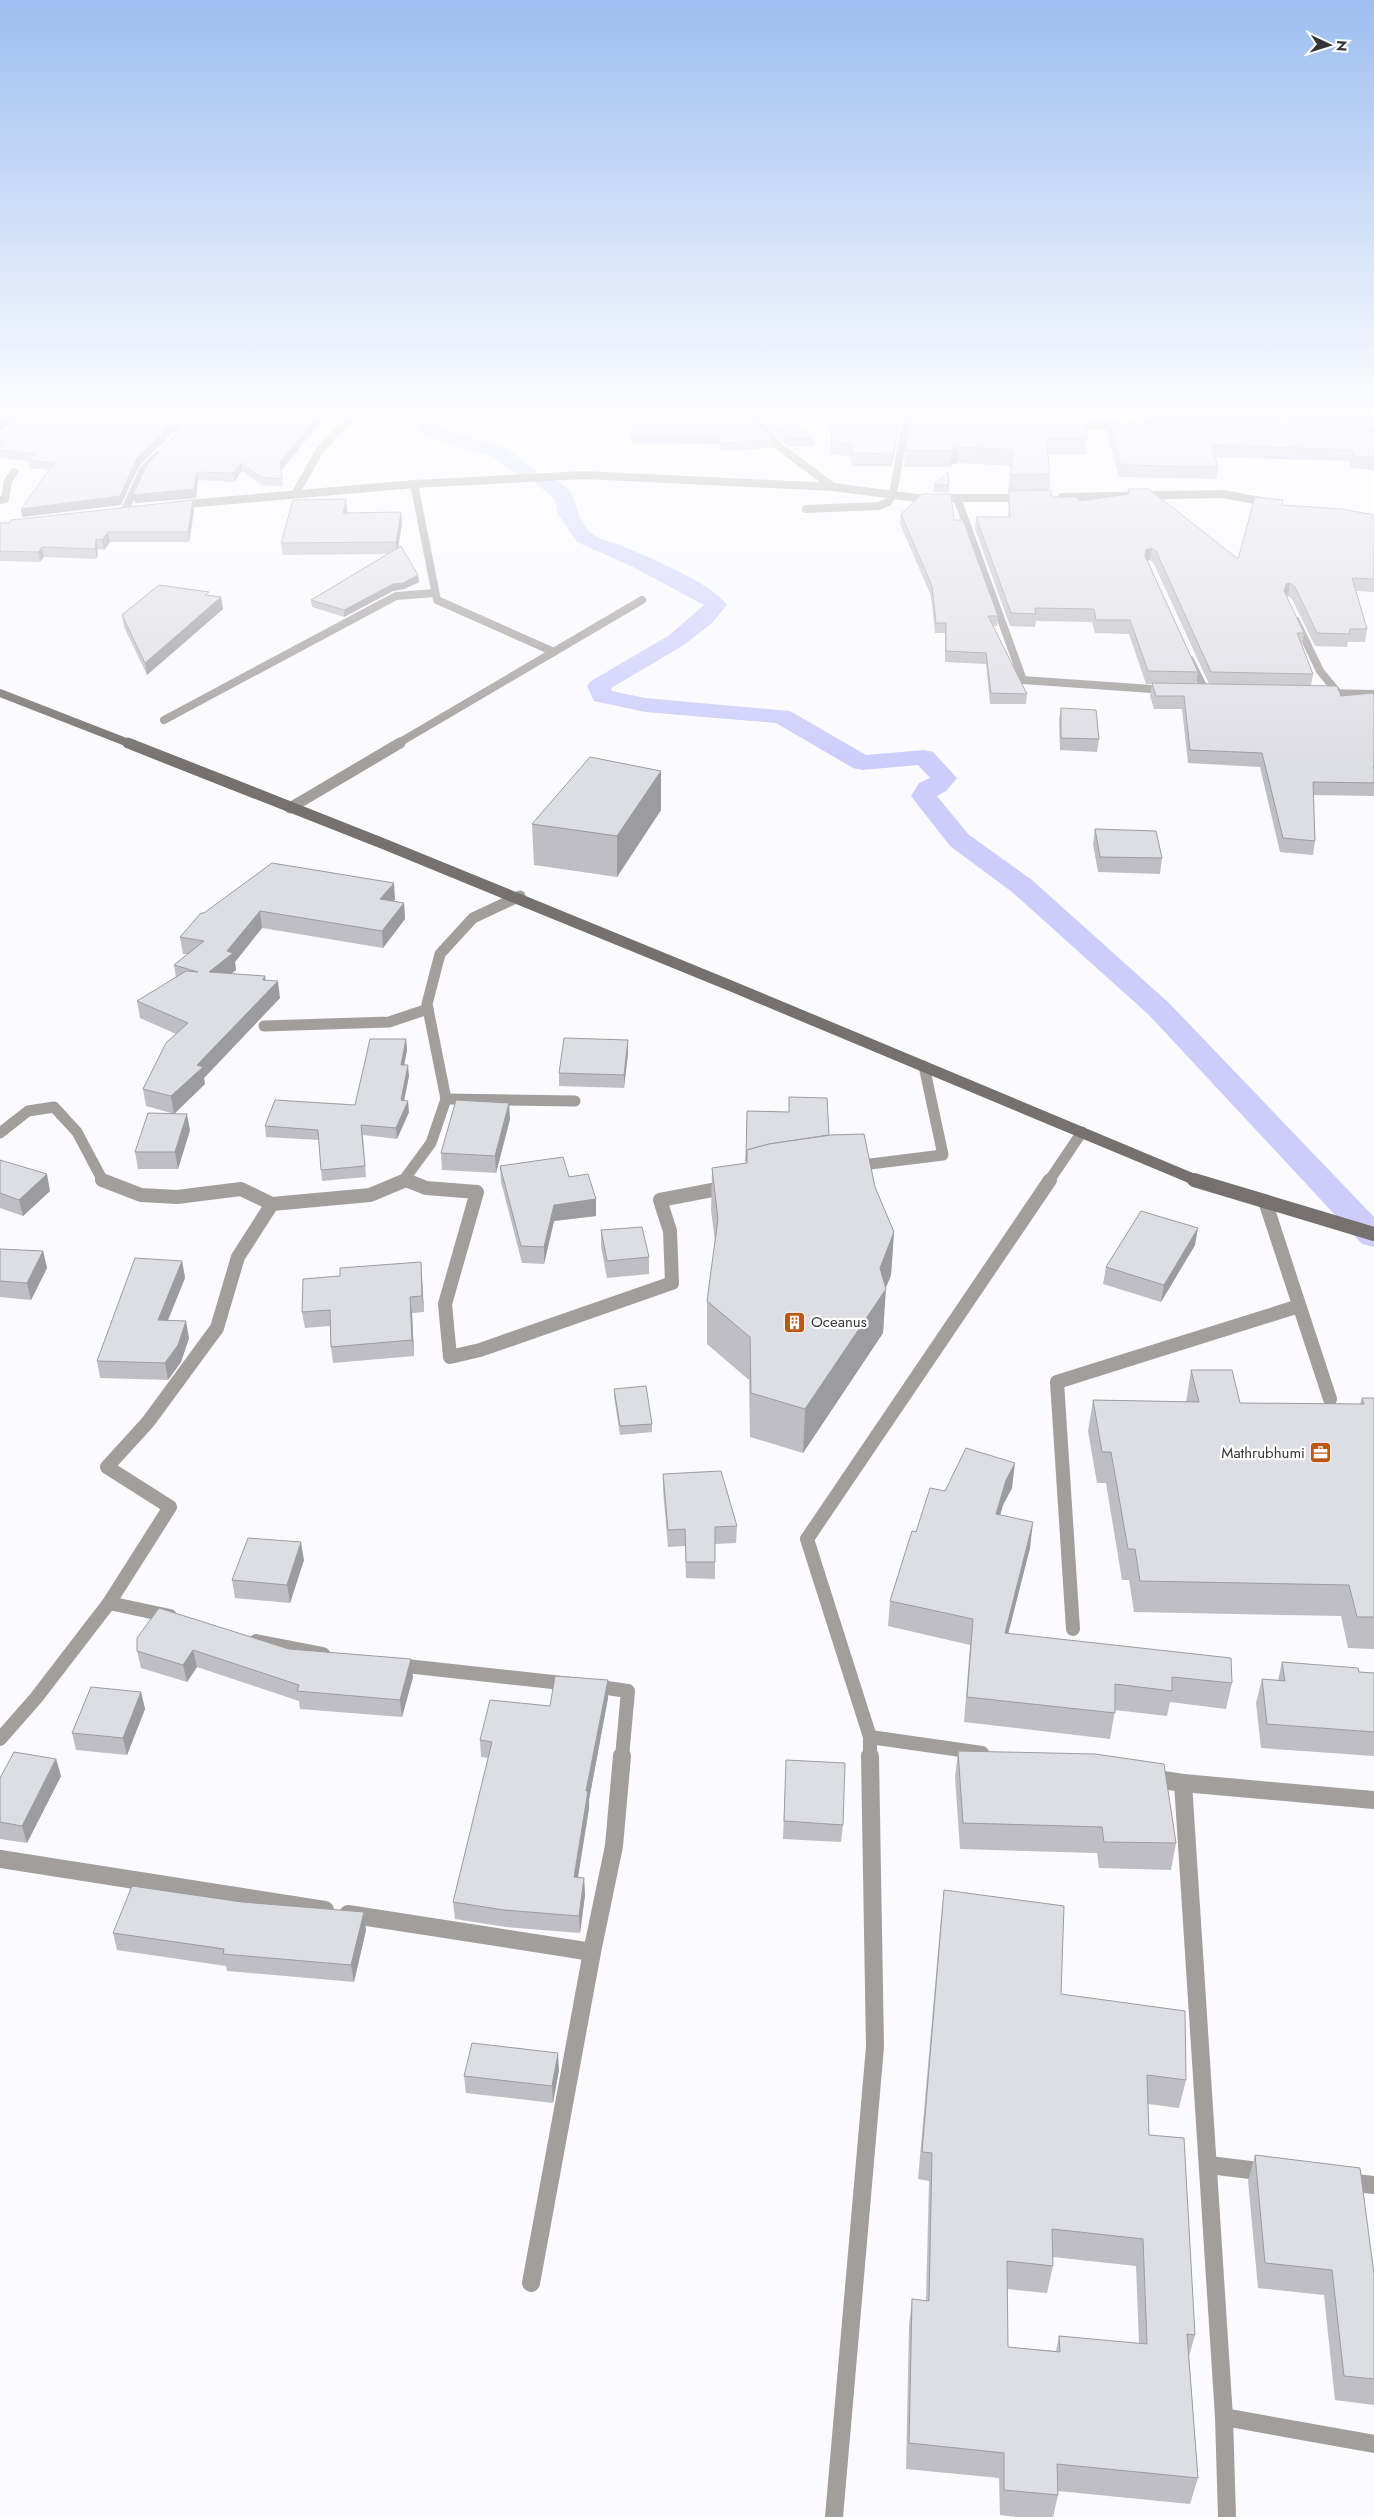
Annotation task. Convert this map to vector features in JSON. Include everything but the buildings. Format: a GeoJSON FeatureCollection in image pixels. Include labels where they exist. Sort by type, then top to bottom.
{"type":"FeatureCollection","features":[{"type":"Feature","properties":{"kind":"main road"},"geometry":{"type":"LineString","coordinates":[[0,693],[518,897],[1194,1180],[1374,1234]]}},
{"type":"Feature","properties":{"kind":"street"},"geometry":{"type":"LineString","coordinates":[[423,530],[436,600],[554,652]]}},
{"type":"Feature","properties":{"kind":"street"},"geometry":{"type":"LineString","coordinates":[[969,530],[1023,680],[1177,691]]}},
{"type":"Feature","properties":{"kind":"street"},"geometry":{"type":"LineString","coordinates":[[164,720],[396,596],[435,594]]}},
{"type":"Feature","properties":{"kind":"street"},"geometry":{"type":"LineString","coordinates":[[290,808],[642,600]]}},
{"type":"Feature","properties":{"kind":"street"},"geometry":{"type":"LineString","coordinates":[[1291,611],[1320,671],[1338,694]]}},
{"type":"Feature","properties":{"kind":"street"},"geometry":{"type":"LineString","coordinates":[[1188,655],[1206,692]]}},
{"type":"Feature","properties":{"kind":"street"},"geometry":{"type":"LineString","coordinates":[[1196,691],[1215,692]]}},
{"type":"Feature","properties":{"kind":"street"},"geometry":{"type":"LineString","coordinates":[[1310,693],[1374,694]]}},
{"type":"Feature","properties":{"kind":"street"},"geometry":{"type":"LineString","coordinates":[[0,1133],[28,1111],[54,1107],[66,1116],[103,1182],[141,1195],[177,1197],[241,1189],[272,1204],[370,1195],[406,1180],[431,1143],[446,1099],[427,1004],[440,954],[473,918],[518,897]]}},
{"type":"Feature","properties":{"kind":"street"},"geometry":{"type":"LineString","coordinates":[[264,1026],[389,1022],[428,1009]]}},
{"type":"Feature","properties":{"kind":"street"},"geometry":{"type":"LineString","coordinates":[[840,1168],[942,1155],[924,1066]]}},
{"type":"Feature","properties":{"kind":"street"},"geometry":{"type":"LineString","coordinates":[[446,1099],[575,1101]]}},
{"type":"Feature","properties":{"kind":"street"},"geometry":{"type":"LineString","coordinates":[[834,2517],[875,2047],[870,1737],[807,1540],[1082,1132]]}},
{"type":"Feature","properties":{"kind":"street"},"geometry":{"type":"LineString","coordinates":[[406,1180],[426,1188],[477,1192],[464,1243],[444,1304],[450,1356],[480,1350],[672,1283],[670,1231],[660,1200],[736,1185]]}},
{"type":"Feature","properties":{"kind":"street"},"geometry":{"type":"LineString","coordinates":[[1269,1202],[1299,1306],[1330,1399]]}},
{"type":"Feature","properties":{"kind":"street"},"geometry":{"type":"LineString","coordinates":[[0,1739],[36,1698],[109,1603],[170,1507],[107,1466],[148,1422],[217,1328],[238,1258],[272,1204]]}},
{"type":"Feature","properties":{"kind":"street"},"geometry":{"type":"LineString","coordinates":[[1072,1629],[1057,1382],[1299,1306]]}},
{"type":"Feature","properties":{"kind":"street"},"geometry":{"type":"LineString","coordinates":[[109,1603],[184,1620]]}},
{"type":"Feature","properties":{"kind":"street"},"geometry":{"type":"LineString","coordinates":[[238,1635],[340,1657]]}},
{"type":"Feature","properties":{"kind":"street"},"geometry":{"type":"LineString","coordinates":[[379,1663],[628,1691],[614,1846],[592,1952],[531,2282]]}},
{"type":"Feature","properties":{"kind":"street"},"geometry":{"type":"LineString","coordinates":[[870,1737],[997,1756]]}},
{"type":"Feature","properties":{"kind":"street"},"geometry":{"type":"LineString","coordinates":[[1134,1776],[1183,1783],[1374,1800]]}},
{"type":"Feature","properties":{"kind":"street"},"geometry":{"type":"LineString","coordinates":[[1183,1783],[1209,2165],[1224,2417],[1227,2517]]}},
{"type":"Feature","properties":{"kind":"street"},"geometry":{"type":"LineString","coordinates":[[0,1859],[592,1952]]}},
{"type":"Feature","properties":{"kind":"street"},"geometry":{"type":"LineString","coordinates":[[1209,2165],[1287,2174]]}},
{"type":"Feature","properties":{"kind":"street"},"geometry":{"type":"LineString","coordinates":[[1326,2179],[1374,2185]]}},
{"type":"Feature","properties":{"kind":"street"},"geometry":{"type":"LineString","coordinates":[[1224,2417],[1374,2444]]}},
{"type":"Feature","properties":{"kind":"waterway"},"geometry":{"type":"LineString","coordinates":[[579,530],[584,538],[641,562],[708,597],[716,605],[691,630],[599,686],[602,696],[645,705],[782,716],[862,763],[924,757],[944,778],[937,786],[928,788],[924,796],[959,840],[1022,886],[1159,1009],[1374,1237]]}},
{"type":"Feature","properties":{"kind":"place","name":"Oceanus"},"geometry":{"type":"Point","coordinates":[795,1322]}},
{"type":"Feature","properties":{"kind":"place","name":"Mathrubhumi"},"geometry":{"type":"Point","coordinates":[1321,1453]}}]}
